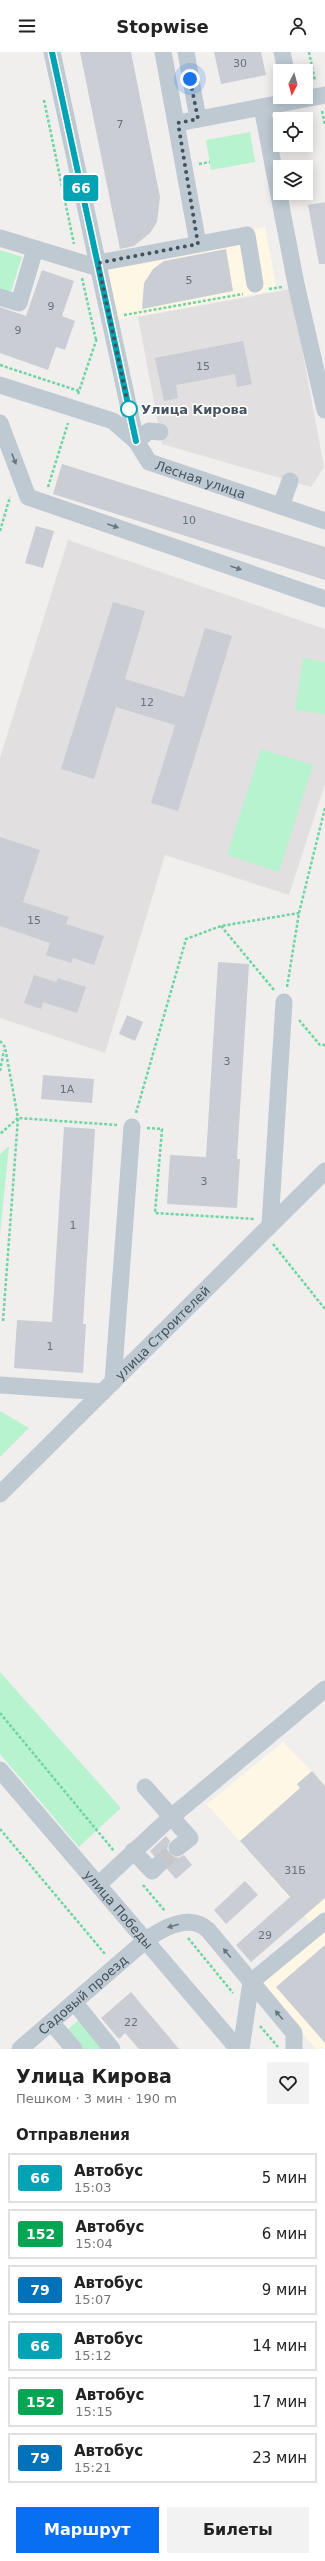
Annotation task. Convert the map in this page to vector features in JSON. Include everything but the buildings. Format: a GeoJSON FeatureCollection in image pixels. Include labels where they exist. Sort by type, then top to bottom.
{"type":"FeatureCollection","features":[{"type":"Feature","properties":{"kind":"street"},"geometry":{"type":"LineString","coordinates":[[52,52],[136,441],[149,431],[160,432]]}},
{"type":"Feature","properties":{"kind":"street"},"geometry":{"type":"LineString","coordinates":[[163,52],[178,123],[198,244]]}},
{"type":"Feature","properties":{"kind":"street"},"geometry":{"type":"LineString","coordinates":[[186,52],[198,119]]}},
{"type":"Feature","properties":{"kind":"street"},"geometry":{"type":"LineString","coordinates":[[282,52],[285,64]]}},
{"type":"Feature","properties":{"kind":"street"},"geometry":{"type":"LineString","coordinates":[[313,96],[325,95]]}},
{"type":"Feature","properties":{"kind":"street"},"geometry":{"type":"LineString","coordinates":[[178,123],[273,104]]}},
{"type":"Feature","properties":{"kind":"street"},"geometry":{"type":"LineString","coordinates":[[262,107],[296,284],[325,410]]}},
{"type":"Feature","properties":{"kind":"street"},"geometry":{"type":"LineString","coordinates":[[0,238],[78,263],[98,265],[247,235],[257,289]]}},
{"type":"Feature","properties":{"kind":"street"},"geometry":{"type":"LineString","coordinates":[[0,297],[19,303],[35,249]]}},
{"type":"Feature","properties":{"kind":"street","name":"Лесная улица"},"geometry":{"type":"LineString","coordinates":[[0,385],[113,421],[136,441],[149,462],[325,520]]}},
{"type":"Feature","properties":{"kind":"street"},"geometry":{"type":"LineString","coordinates":[[0,422],[28,497],[325,599]]}},
{"type":"Feature","properties":{"kind":"street"},"geometry":{"type":"LineString","coordinates":[[281,506],[290,481]]}},
{"type":"Feature","properties":{"kind":"street"},"geometry":{"type":"LineString","coordinates":[[267,1228],[284,1002]]}},
{"type":"Feature","properties":{"kind":"street"},"geometry":{"type":"LineString","coordinates":[[0,1385],[108,1387],[132,1126]]}},
{"type":"Feature","properties":{"kind":"street","name":"улица Строителей"},"geometry":{"type":"LineString","coordinates":[[0,1494],[325,1171]]}},
{"type":"Feature","properties":{"kind":"street"},"geometry":{"type":"LineString","coordinates":[[99,1884],[170,1818],[264,1748],[325,1689]]}},
{"type":"Feature","properties":{"kind":"street","name":"улица Победы"},"geometry":{"type":"LineString","coordinates":[[0,1770],[240,2049]]}},
{"type":"Feature","properties":{"kind":"street"},"geometry":{"type":"LineString","coordinates":[[145,1787],[170,1818],[190,1838],[178,1848]]}},
{"type":"Feature","properties":{"kind":"street"},"geometry":{"type":"LineString","coordinates":[[133,1851],[152,1871],[158,1865]]}},
{"type":"Feature","properties":{"kind":"street"},"geometry":{"type":"LineString","coordinates":[[240,2049],[251,1982],[325,1921]]}},
{"type":"Feature","properties":{"kind":"street","name":"Садовый проезд"},"geometry":{"type":"LineString","coordinates":[[20,2049],[146,1940],[167,1927],[183,1923],[203,1925],[294,2033],[294,2049]]}},
{"type":"Feature","properties":{"kind":"street"},"geometry":{"type":"LineString","coordinates":[[74,2002],[112,2049]]}},
{"type":"Feature","properties":{"kind":"street"},"geometry":{"type":"LineString","coordinates":[[51,2022],[74,2049]]}},
{"type":"Feature","properties":{"kind":"path"},"geometry":{"type":"LineString","coordinates":[[44,99],[78,263],[96,340]]}},
{"type":"Feature","properties":{"kind":"path"},"geometry":{"type":"LineString","coordinates":[[43,502],[96,340],[109,317],[257,289],[296,284]]}},
{"type":"Feature","properties":{"kind":"path"},"geometry":{"type":"LineString","coordinates":[[0,365],[79,391]]}},
{"type":"Feature","properties":{"kind":"path"},"geometry":{"type":"LineString","coordinates":[[0,531],[18,471]]}},
{"type":"Feature","properties":{"kind":"path"},"geometry":{"type":"LineString","coordinates":[[284,1002],[299,913],[325,808]]}},
{"type":"Feature","properties":{"kind":"path"},"geometry":{"type":"LineString","coordinates":[[132,1126],[186,940],[221,926],[299,913]]}},
{"type":"Feature","properties":{"kind":"path"},"geometry":{"type":"LineString","coordinates":[[221,926],[320,1045],[325,1045]]}},
{"type":"Feature","properties":{"kind":"path"},"geometry":{"type":"LineString","coordinates":[[0,1041],[5,1047],[18,1118],[3,1320]]}},
{"type":"Feature","properties":{"kind":"path"},"geometry":{"type":"LineString","coordinates":[[0,1071],[5,1047]]}},
{"type":"Feature","properties":{"kind":"path"},"geometry":{"type":"LineString","coordinates":[[0,1134],[18,1118],[162,1129],[155,1213],[267,1228],[325,1309]]}},
{"type":"Feature","properties":{"kind":"path"},"geometry":{"type":"LineString","coordinates":[[0,1829],[110,1960]]}},
{"type":"Feature","properties":{"kind":"shaded area"},"geometry":{"type":"Polygon","coordinates":[[[265,227],[277,290],[116,320],[99,257],[265,227]]]}},
{"type":"Feature","properties":{"kind":"shaded area"},"geometry":{"type":"Polygon","coordinates":[[[291,289],[324,467],[311,487],[162,444],[138,317],[291,289]]]}},
{"type":"Feature","properties":{"kind":"shaded area"},"geometry":{"type":"Polygon","coordinates":[[[68,540],[325,629],[325,784],[289,895],[165,855],[105,1053],[0,1018],[0,758],[68,540]]]}},
{"type":"Feature","properties":{"kind":"shaded area"},"geometry":{"type":"Polygon","coordinates":[[[283,1742],[325,1785],[325,2047],[322,2049],[316,2049],[259,1983],[319,1932],[207,1804],[283,1742]]]}},
{"type":"Feature","properties":{"kind":"green space"},"geometry":{"type":"Polygon","coordinates":[[[250,132],[255,162],[211,170],[206,140],[250,132]]]}},
{"type":"Feature","properties":{"kind":"green space"},"geometry":{"type":"Polygon","coordinates":[[[0,250],[22,257],[10,295],[0,292],[0,250]]]}},
{"type":"Feature","properties":{"kind":"green space"},"geometry":{"type":"Polygon","coordinates":[[[303,658],[325,662],[325,714],[295,710],[303,658]]]}},
{"type":"Feature","properties":{"kind":"green space"},"geometry":{"type":"Polygon","coordinates":[[[261,749],[313,765],[279,872],[227,855],[261,749]]]}},
{"type":"Feature","properties":{"kind":"green space"},"geometry":{"type":"Polygon","coordinates":[[[9,1146],[0,1234],[0,1154],[9,1146]]]}},
{"type":"Feature","properties":{"kind":"green space"},"geometry":{"type":"Polygon","coordinates":[[[0,1411],[29,1428],[0,1457],[0,1411]]]}},
{"type":"Feature","properties":{"kind":"green space"},"geometry":{"type":"Polygon","coordinates":[[[0,1672],[121,1808],[79,1847],[0,1754],[0,1672]]]}},
{"type":"Feature","properties":{"kind":"green space"},"geometry":{"type":"Polygon","coordinates":[[[84,2015],[112,2049],[74,2049],[62,2035],[84,2015]]]}},
{"type":"Feature","properties":{"kind":"tunnel"},"geometry":{"type":"LineString","coordinates":[[158,1865],[177,1848]]}},
{"type":"Feature","properties":{"kind":"bus line","name":"66"},"geometry":{"type":"LineString","coordinates":[[52,52],[136,441]]}},
{"type":"Feature","properties":{"kind":"place","name":"Улица Кирова"},"geometry":{"type":"Point","coordinates":[129,409]}},
{"type":"Feature","properties":{"kind":"route"},"geometry":{"type":"LineString","coordinates":[[129,409],[98,263],[198,244],[196,224],[178,123],[198,119],[190,79]]}}]}
